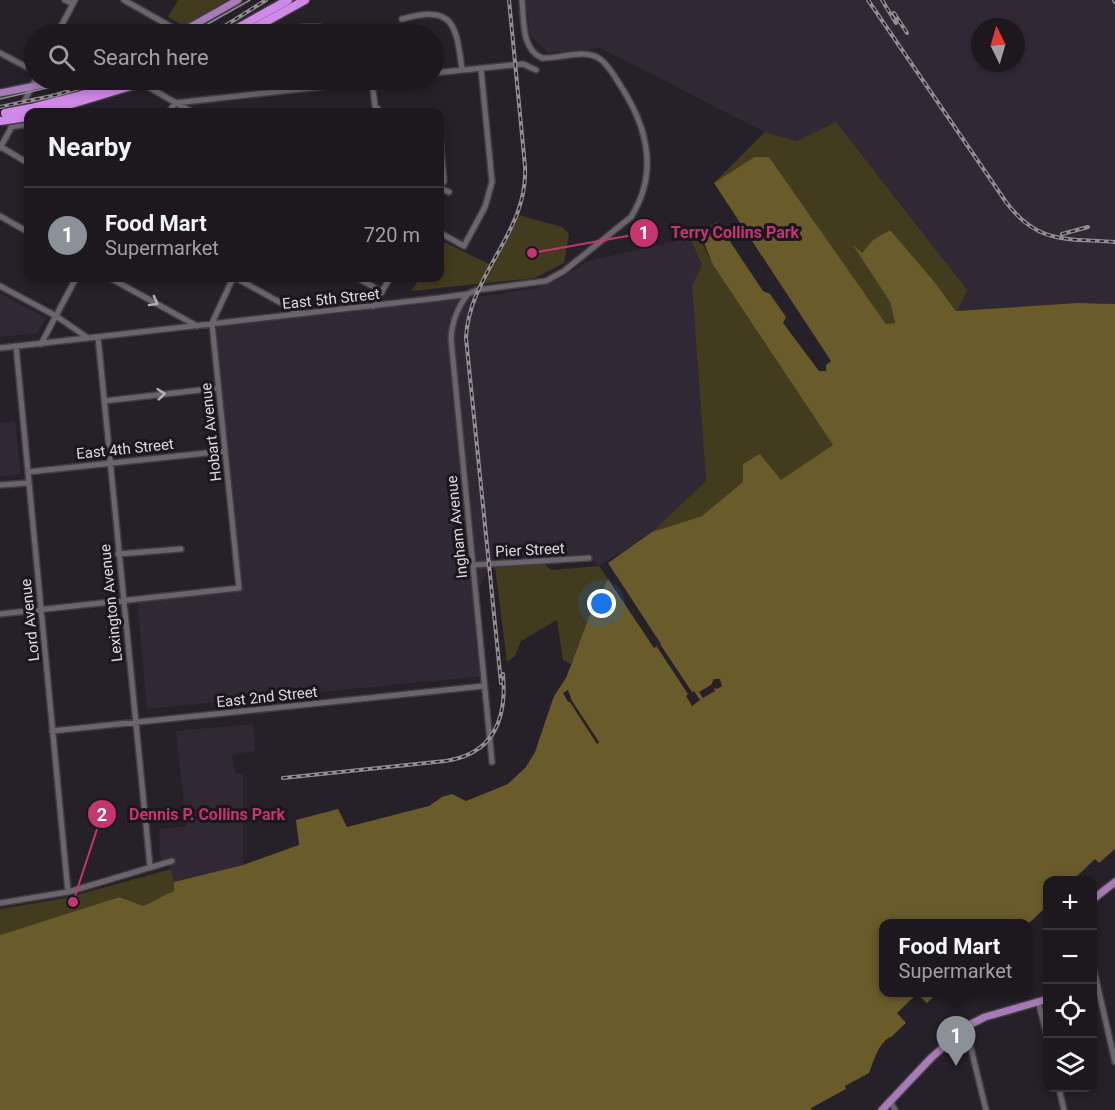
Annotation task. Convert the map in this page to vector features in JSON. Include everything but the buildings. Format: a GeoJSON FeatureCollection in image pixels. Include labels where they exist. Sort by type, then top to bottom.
{"type":"FeatureCollection","features":[{"type":"Feature","properties":{"kind":"highway"},"geometry":{"type":"LineString","coordinates":[[245,24],[288,0]]}},
{"type":"Feature","properties":{"kind":"highway"},"geometry":{"type":"LineString","coordinates":[[262,24],[305,0]]}},
{"type":"Feature","properties":{"kind":"highway"},"geometry":{"type":"LineString","coordinates":[[49,108],[99,90]]}},
{"type":"Feature","properties":{"kind":"highway"},"geometry":{"type":"LineString","coordinates":[[56,108],[106,90]]}},
{"type":"Feature","properties":{"kind":"highway"},"geometry":{"type":"LineString","coordinates":[[3,113],[24,115]]}},
{"type":"Feature","properties":{"kind":"highway"},"geometry":{"type":"LineString","coordinates":[[0,121],[24,117]]}},
{"type":"Feature","properties":{"kind":"main road"},"geometry":{"type":"LineString","coordinates":[[197,24],[238,0]]}},
{"type":"Feature","properties":{"kind":"main road"},"geometry":{"type":"LineString","coordinates":[[0,93],[24,88]]}},
{"type":"Feature","properties":{"kind":"main road"},"geometry":{"type":"LineString","coordinates":[[1097,896],[1115,882]]}},
{"type":"Feature","properties":{"kind":"main road"},"geometry":{"type":"LineString","coordinates":[[882,1110],[931,1058],[964,1028],[985,1017],[1043,1000]]}},
{"type":"Feature","properties":{"kind":"street"},"geometry":{"type":"LineString","coordinates":[[62,24],[74,2],[65,0]]}},
{"type":"Feature","properties":{"kind":"street"},"geometry":{"type":"LineString","coordinates":[[124,0],[164,24]]}},
{"type":"Feature","properties":{"kind":"street","name":"East 5th Street"},"geometry":{"type":"LineString","coordinates":[[0,348],[468,294],[477,290],[536,284],[564,271],[631,218],[647,180],[648,156],[644,133],[632,104],[609,67],[590,54],[550,58],[536,55],[527,43],[522,0]]}},
{"type":"Feature","properties":{"kind":"street"},"geometry":{"type":"LineString","coordinates":[[402,19],[423,14],[443,16],[452,24],[455,31],[462,69]]}},
{"type":"Feature","properties":{"kind":"street"},"geometry":{"type":"LineString","coordinates":[[0,53],[24,66]]}},
{"type":"Feature","properties":{"kind":"street"},"geometry":{"type":"LineString","coordinates":[[444,72],[523,64],[536,70]]}},
{"type":"Feature","properties":{"kind":"street"},"geometry":{"type":"LineString","coordinates":[[444,235],[464,246],[490,195],[492,169],[481,69]]}},
{"type":"Feature","properties":{"kind":"street"},"geometry":{"type":"LineString","coordinates":[[24,160],[0,148],[30,90]]}},
{"type":"Feature","properties":{"kind":"street"},"geometry":{"type":"LineString","coordinates":[[146,90],[184,108]]}},
{"type":"Feature","properties":{"kind":"street"},"geometry":{"type":"LineString","coordinates":[[172,108],[175,103],[292,90]]}},
{"type":"Feature","properties":{"kind":"street"},"geometry":{"type":"LineString","coordinates":[[373,90],[377,108]]}},
{"type":"Feature","properties":{"kind":"street"},"geometry":{"type":"LineString","coordinates":[[11,127],[24,119]]}},
{"type":"Feature","properties":{"kind":"street"},"geometry":{"type":"LineString","coordinates":[[444,190],[449,192]]}},
{"type":"Feature","properties":{"kind":"street"},"geometry":{"type":"LineString","coordinates":[[0,216],[24,230]]}},
{"type":"Feature","properties":{"kind":"street"},"geometry":{"type":"LineString","coordinates":[[41,344],[74,282]]}},
{"type":"Feature","properties":{"kind":"street"},"geometry":{"type":"LineString","coordinates":[[117,282],[197,326]]}},
{"type":"Feature","properties":{"kind":"street"},"geometry":{"type":"LineString","coordinates":[[212,323],[233,282]]}},
{"type":"Feature","properties":{"kind":"street"},"geometry":{"type":"LineString","coordinates":[[242,282],[300,314]]}},
{"type":"Feature","properties":{"kind":"street"},"geometry":{"type":"LineString","coordinates":[[365,282],[382,291]]}},
{"type":"Feature","properties":{"kind":"street"},"geometry":{"type":"LineString","coordinates":[[373,306],[388,282]]}},
{"type":"Feature","properties":{"kind":"street"},"geometry":{"type":"LineString","coordinates":[[0,286],[56,316],[88,338]]}},
{"type":"Feature","properties":{"kind":"street","name":"Ingham Avenue"},"geometry":{"type":"LineString","coordinates":[[468,294],[457,311],[451,339],[492,762]]}},
{"type":"Feature","properties":{"kind":"street","name":"Hobart Avenue"},"geometry":{"type":"LineString","coordinates":[[124,601],[239,588],[212,323]]}},
{"type":"Feature","properties":{"kind":"street","name":"Lexington Avenue"},"geometry":{"type":"LineString","coordinates":[[98,337],[150,866]]}},
{"type":"Feature","properties":{"kind":"street","name":"Lord Avenue"},"geometry":{"type":"LineString","coordinates":[[16,346],[68,892]]}},
{"type":"Feature","properties":{"kind":"street"},"geometry":{"type":"LineString","coordinates":[[104,400],[218,388]]}},
{"type":"Feature","properties":{"kind":"street","name":"East 4th Street"},"geometry":{"type":"LineString","coordinates":[[28,472],[225,451]]}},
{"type":"Feature","properties":{"kind":"street"},"geometry":{"type":"LineString","coordinates":[[0,485],[28,483]]}},
{"type":"Feature","properties":{"kind":"street"},"geometry":{"type":"LineString","coordinates":[[118,554],[181,549]]}},
{"type":"Feature","properties":{"kind":"street","name":"Pier Street"},"geometry":{"type":"LineString","coordinates":[[473,565],[589,558]]}},
{"type":"Feature","properties":{"kind":"street"},"geometry":{"type":"LineString","coordinates":[[0,614],[124,601]]}},
{"type":"Feature","properties":{"kind":"street","name":"East 2nd Street"},"geometry":{"type":"LineString","coordinates":[[52,731],[484,686]]}},
{"type":"Feature","properties":{"kind":"street"},"geometry":{"type":"LineString","coordinates":[[0,903],[68,892],[172,861]]}},
{"type":"Feature","properties":{"kind":"street"},"geometry":{"type":"LineString","coordinates":[[1097,994],[1115,1062]]}},
{"type":"Feature","properties":{"kind":"street"},"geometry":{"type":"LineString","coordinates":[[1038,1001],[1047,1038]]}},
{"type":"Feature","properties":{"kind":"street"},"geometry":{"type":"LineString","coordinates":[[964,1028],[986,1110]]}},
{"type":"Feature","properties":{"kind":"street"},"geometry":{"type":"LineString","coordinates":[[1060,1092],[1064,1110]]}},
{"type":"Feature","properties":{"kind":"street"},"geometry":{"type":"LineString","coordinates":[[890,1101],[895,1110]]}},
{"type":"Feature","properties":{"kind":"shaded area"},"geometry":{"type":"Polygon","coordinates":[[[178,0],[227,0],[187,24],[180,24],[168,17],[178,0]]]}},
{"type":"Feature","properties":{"kind":"shaded area"},"geometry":{"type":"Polygon","coordinates":[[[526,0],[1115,0],[1115,304],[1077,303],[956,311],[836,122],[797,141],[765,132],[600,48],[548,53],[530,35],[526,0]]]}},
{"type":"Feature","properties":{"kind":"shaded area"},"geometry":{"type":"Polygon","coordinates":[[[836,122],[967,290],[957,311],[889,231],[873,240],[862,254],[855,248],[890,302],[895,323],[886,324],[769,157],[754,157],[714,183],[765,132],[797,141],[836,122]]]}},
{"type":"Feature","properties":{"kind":"shaded area"},"geometry":{"type":"Polygon","coordinates":[[[754,157],[769,157],[886,324],[895,323],[890,302],[853,245],[862,253],[873,240],[890,230],[956,311],[1077,303],[1115,304],[1115,849],[1099,863],[1095,859],[1077,876],[1043,876],[1043,910],[1032,920],[879,919],[879,997],[914,997],[897,1013],[906,1023],[882,1045],[869,1073],[845,1086],[846,1089],[811,1108],[812,1110],[0,1110],[0,935],[119,897],[143,906],[174,891],[174,882],[243,865],[299,845],[296,820],[338,809],[347,827],[429,806],[442,797],[452,794],[466,801],[508,784],[526,767],[535,752],[554,696],[566,678],[589,617],[608,579],[654,648],[661,644],[608,563],[652,532],[702,516],[743,482],[743,464],[760,454],[781,480],[833,445],[713,265],[700,233],[717,222],[763,291],[770,294],[786,317],[783,323],[819,371],[826,371],[826,365],[831,361],[714,183],[754,157]]]}},
{"type":"Feature","properties":{"kind":"shaded area"},"geometry":{"type":"Polygon","coordinates":[[[519,215],[562,227],[569,234],[564,263],[535,278],[411,291],[417,282],[444,282],[444,242],[491,265],[519,215]]]}},
{"type":"Feature","properties":{"kind":"shaded area"},"geometry":{"type":"Polygon","coordinates":[[[698,234],[713,265],[834,445],[781,481],[760,454],[744,482],[702,516],[652,532],[706,481],[692,286],[702,265],[690,238],[698,234]]]}},
{"type":"Feature","properties":{"kind":"shaded area"},"geometry":{"type":"Polygon","coordinates":[[[690,238],[702,265],[692,287],[706,481],[656,530],[599,566],[588,555],[495,558],[477,592],[485,676],[147,709],[137,600],[240,588],[213,323],[386,308],[536,288],[562,278],[588,261],[690,238]]]}},
{"type":"Feature","properties":{"kind":"shaded area"},"geometry":{"type":"Polygon","coordinates":[[[0,293],[46,318],[37,333],[0,337],[0,293]]]}},
{"type":"Feature","properties":{"kind":"shaded area"},"geometry":{"type":"Polygon","coordinates":[[[15,421],[21,474],[0,477],[0,422],[15,421]]]}},
{"type":"Feature","properties":{"kind":"shaded area"},"geometry":{"type":"Polygon","coordinates":[[[545,564],[553,570],[599,566],[608,579],[589,617],[571,664],[563,660],[557,620],[521,641],[515,656],[507,662],[495,567],[545,564]]]}},
{"type":"Feature","properties":{"kind":"shaded area"},"geometry":{"type":"Polygon","coordinates":[[[253,724],[255,751],[232,755],[236,774],[243,774],[243,865],[174,882],[171,869],[160,857],[159,829],[186,826],[176,731],[253,724]]]}},
{"type":"Feature","properties":{"kind":"shaded area"},"geometry":{"type":"Polygon","coordinates":[[[171,869],[174,891],[142,906],[118,897],[0,935],[0,909],[66,898],[171,869]]]}},
{"type":"Feature","properties":{"kind":"shaded area"},"geometry":{"type":"Polygon","coordinates":[[[920,997],[933,997],[927,1003],[920,997]]]}},
{"type":"Feature","properties":{"kind":"pier"},"geometry":{"type":"Polygon","coordinates":[[[660,644],[692,692],[694,691],[700,700],[692,706],[686,696],[688,694],[657,647],[660,644]]]}},
{"type":"Feature","properties":{"kind":"pier"},"geometry":{"type":"Polygon","coordinates":[[[714,679],[720,679],[722,686],[714,688],[715,691],[703,698],[699,692],[711,685],[714,679]]]}},
{"type":"Feature","properties":{"kind":"pier"},"geometry":{"type":"Polygon","coordinates":[[[568,690],[572,701],[599,742],[597,744],[563,693],[568,690]]]}},
{"type":"Feature","properties":{"kind":"tram line"},"geometry":{"type":"LineString","coordinates":[[208,24],[250,0]]}},
{"type":"Feature","properties":{"kind":"tram line"},"geometry":{"type":"LineString","coordinates":[[0,99],[38,90]]}},
{"type":"Feature","properties":{"kind":"railway"},"geometry":{"type":"LineString","coordinates":[[228,24],[266,0]]}},
{"type":"Feature","properties":{"kind":"railway"},"geometry":{"type":"LineString","coordinates":[[501,683],[466,338],[477,293],[509,232],[524,190],[525,166],[509,0]]}},
{"type":"Feature","properties":{"kind":"railway"},"geometry":{"type":"LineString","coordinates":[[868,0],[1006,202],[1018,216],[1030,226],[1054,237],[1115,242]]}},
{"type":"Feature","properties":{"kind":"railway"},"geometry":{"type":"LineString","coordinates":[[882,0],[896,23]]}},
{"type":"Feature","properties":{"kind":"railway"},"geometry":{"type":"LineString","coordinates":[[894,13],[907,33]]}},
{"type":"Feature","properties":{"kind":"railway"},"geometry":{"type":"LineString","coordinates":[[0,107],[73,90]]}},
{"type":"Feature","properties":{"kind":"railway"},"geometry":{"type":"LineString","coordinates":[[1062,234],[1088,227]]}},
{"type":"Feature","properties":{"kind":"railway"},"geometry":{"type":"LineString","coordinates":[[283,778],[445,761],[475,751],[486,742],[499,719],[503,705],[503,674]]}},
{"type":"Feature","properties":{"kind":"place","name":"Terry Collins Park"},"geometry":{"type":"Point","coordinates":[532,253]}},
{"type":"Feature","properties":{"kind":"place","name":"Dennis P. Collins Park"},"geometry":{"type":"Point","coordinates":[73,902]}},
{"type":"Feature","properties":{"kind":"place","name":"Food Mart"},"geometry":{"type":"Point","coordinates":[956,1066]}}]}
